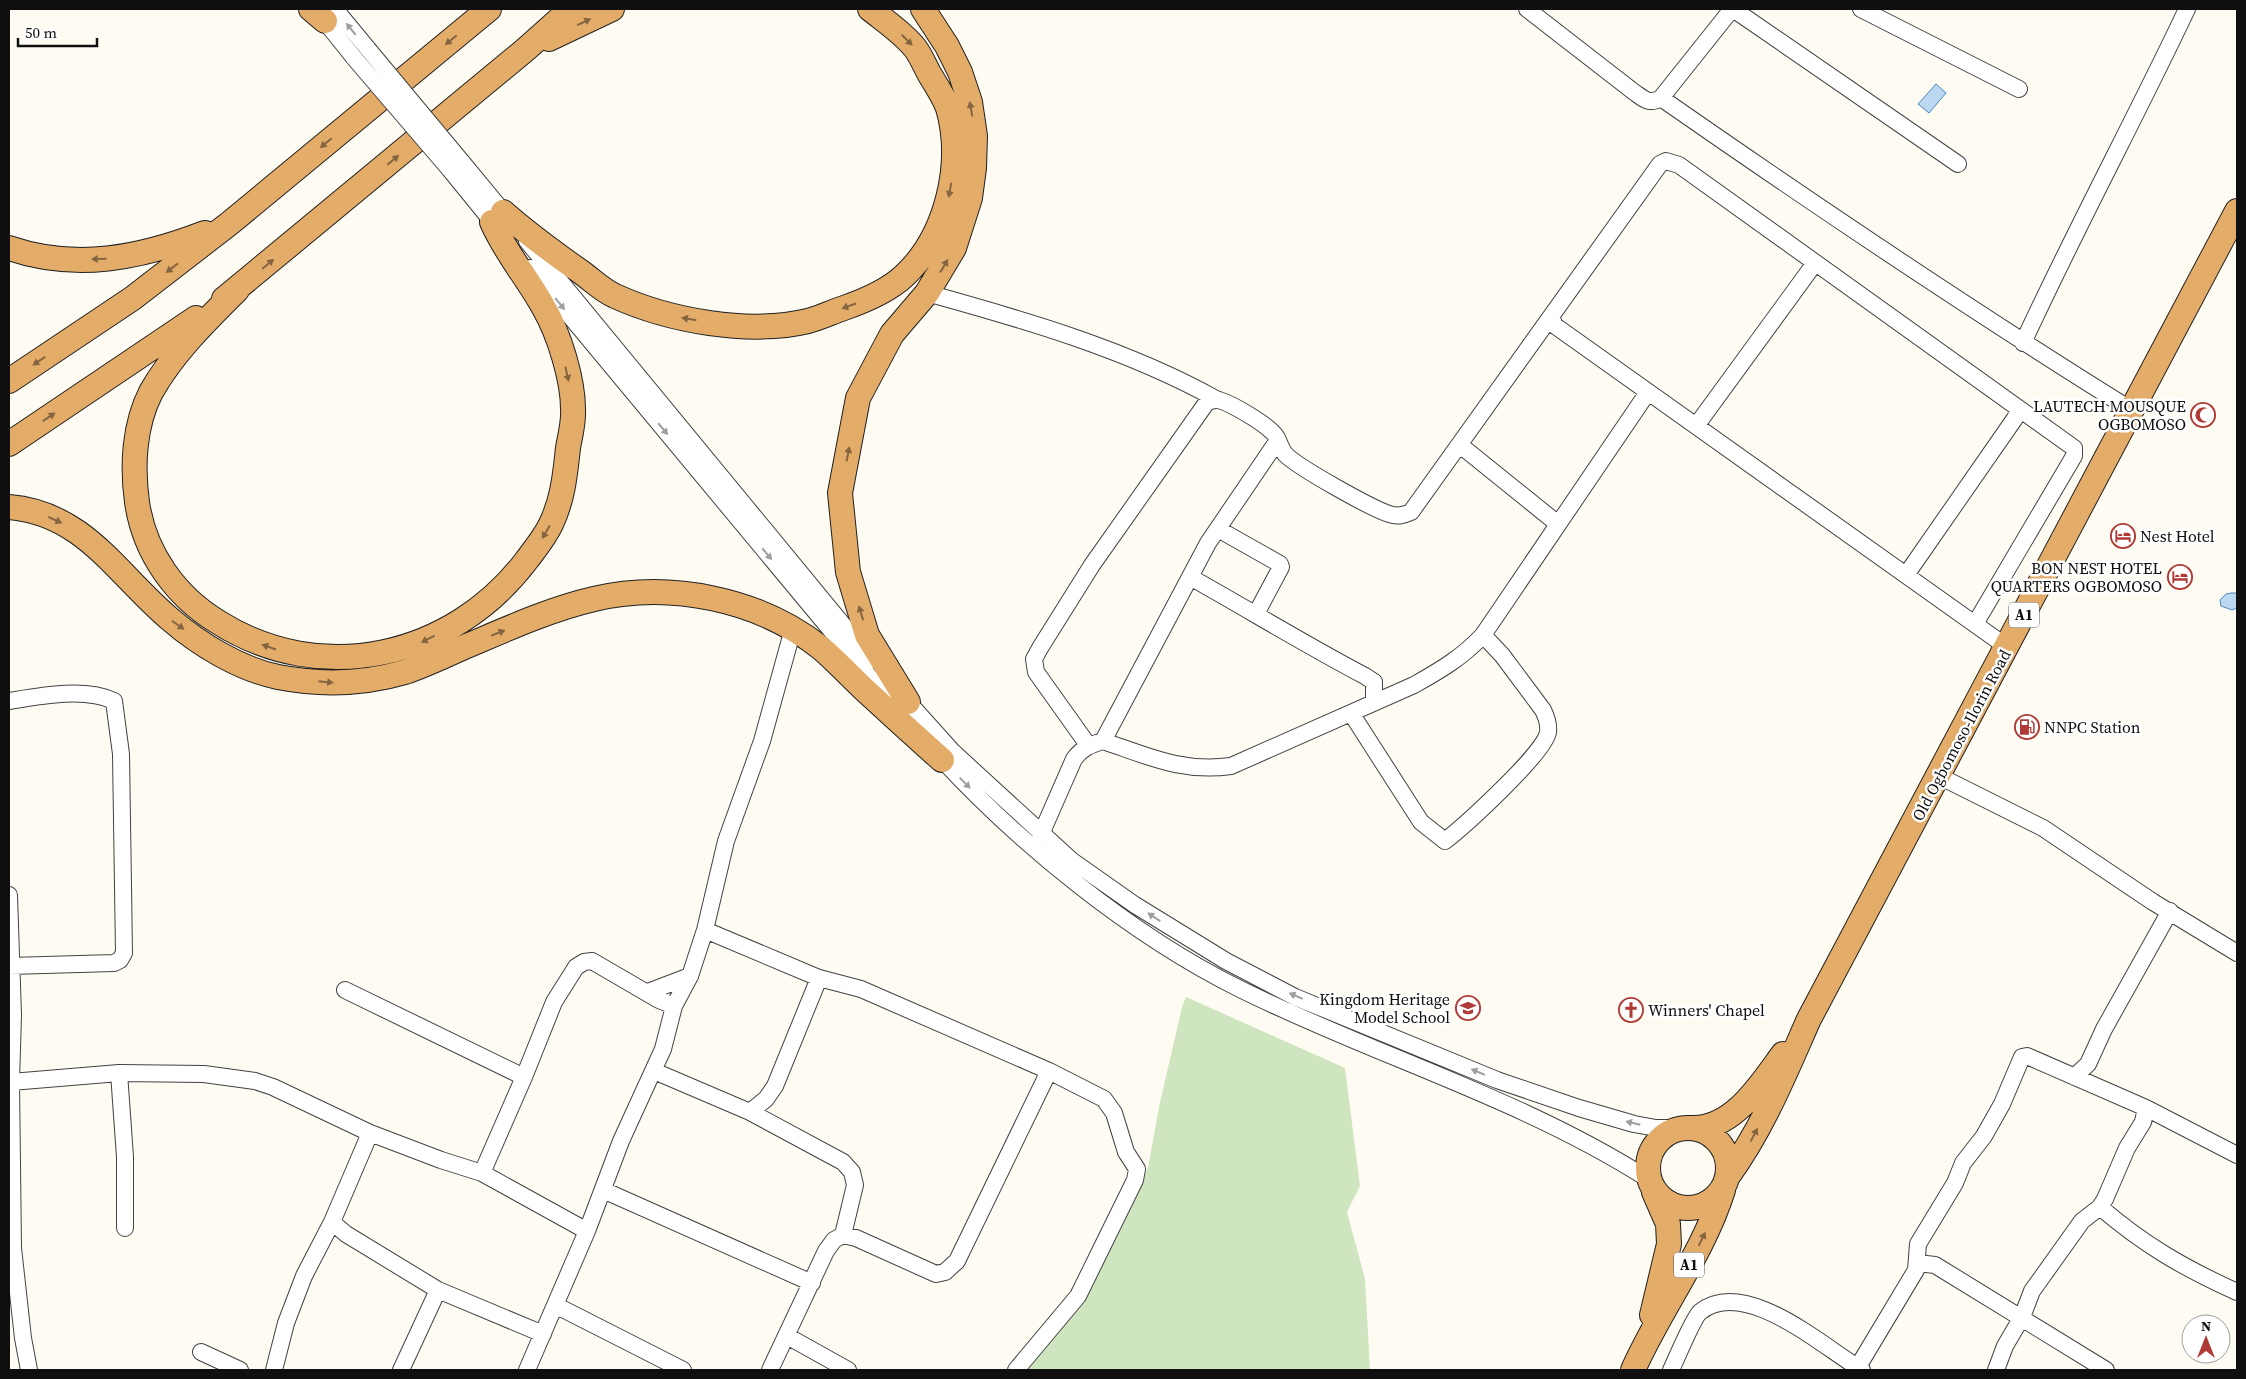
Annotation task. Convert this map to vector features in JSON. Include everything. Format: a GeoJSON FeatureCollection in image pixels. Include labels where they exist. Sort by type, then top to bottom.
{"type":"FeatureCollection","features":[{"type":"Feature","properties":{"kind":"highway"},"geometry":{"type":"LineString","coordinates":[[9,444],[237,290],[571,9]]}},
{"type":"Feature","properties":{"kind":"highway"},"geometry":{"type":"LineString","coordinates":[[524,50],[612,9]]}},
{"type":"Feature","properties":{"kind":"highway"},"geometry":{"type":"LineString","coordinates":[[498,217],[529,235],[614,296],[685,318],[750,327],[781,325],[808,321],[858,303],[882,290],[904,277],[937,229],[948,199],[954,170],[954,138],[947,106],[916,49],[893,26],[870,9]]}},
{"type":"Feature","properties":{"kind":"highway"},"geometry":{"type":"LineString","coordinates":[[908,702],[868,635],[848,572],[840,493],[858,398],[892,334],[927,293],[954,248],[963,226],[970,198],[974,168],[975,136],[970,102],[960,72],[947,46],[923,9]]}},
{"type":"Feature","properties":{"kind":"highway"},"geometry":{"type":"LineString","coordinates":[[9,381],[133,298],[230,223],[486,10]]}},
{"type":"Feature","properties":{"kind":"highway","name":"Old Ogbomoso-Ilorin Road"},"geometry":{"type":"LineString","coordinates":[[1809,1019],[2237,211]]}},
{"type":"Feature","properties":{"kind":"highway"},"geometry":{"type":"LineString","coordinates":[[237,290],[170,362],[149,395],[138,430],[133,476],[140,522],[164,574],[196,609],[233,632],[273,649],[326,658],[378,654],[412,645],[456,625],[488,603],[514,577],[538,545],[550,525],[562,496],[574,410],[568,376],[559,343],[546,311],[503,246],[498,217]]}},
{"type":"Feature","properties":{"kind":"highway"},"geometry":{"type":"LineString","coordinates":[[9,248],[29,255],[63,260],[122,258],[167,248],[230,223]]}},
{"type":"Feature","properties":{"kind":"highway"},"geometry":{"type":"LineString","coordinates":[[9,507],[21,508],[57,520],[92,542],[171,621],[223,657],[277,677],[342,684],[404,672],[565,607],[621,594],[674,593],[719,600],[765,614],[793,629],[821,648],[942,760]]}},
{"type":"Feature","properties":{"kind":"highway","name":"A1"},"geometry":{"type":"LineString","coordinates":[[1686,1128],[1710,1126],[1718,1123],[1738,1108],[1756,1090],[1809,1019]]}},
{"type":"Feature","properties":{"kind":"highway","name":"A1"},"geometry":{"type":"LineString","coordinates":[[1633,1370],[1645,1343],[1697,1250],[1719,1204],[1726,1180],[1766,1114],[1809,1019]]}},
{"type":"Feature","properties":{"kind":"highway"},"geometry":{"type":"LineString","coordinates":[[1686,1128],[1702,1130],[1720,1144],[1726,1154],[1726,1180],[1718,1196],[1706,1204],[1692,1209],[1678,1208],[1665,1202],[1651,1186],[1646,1166],[1650,1152],[1662,1137],[1686,1128]]}},
{"type":"Feature","properties":{"kind":"highway","name":"A1"},"geometry":{"type":"LineString","coordinates":[[1645,1343],[1670,1244],[1668,1224],[1651,1186]]}},
{"type":"Feature","properties":{"kind":"street"},"geometry":{"type":"LineString","coordinates":[[1527,9],[1648,102],[1654,102],[1661,98],[1732,9],[1958,164]]}},
{"type":"Feature","properties":{"kind":"street"},"geometry":{"type":"LineString","coordinates":[[1861,9],[2019,89]]}},
{"type":"Feature","properties":{"kind":"street"},"geometry":{"type":"LineString","coordinates":[[2023,343],[2064,254],[2118,152],[2187,9]]}},
{"type":"Feature","properties":{"kind":"street"},"geometry":{"type":"LineString","coordinates":[[321,12],[362,54],[908,702],[1037,841],[1061,871],[1139,929],[1241,990],[1564,1130],[1616,1159],[1651,1186]]}},
{"type":"Feature","properties":{"kind":"street"},"geometry":{"type":"LineString","coordinates":[[1661,98],[1843,225],[2023,343],[2132,411]]}},
{"type":"Feature","properties":{"kind":"street"},"geometry":{"type":"LineString","coordinates":[[927,293],[1125,356],[1180,379],[1216,400],[1228,404],[1271,430],[1284,453],[1295,462],[1362,500],[1390,514],[1400,516],[1412,512],[1660,164],[1666,162],[1679,165],[2074,448],[2074,456],[1975,624]]}},
{"type":"Feature","properties":{"kind":"street"},"geometry":{"type":"LineString","coordinates":[[498,217],[898,710],[942,760],[998,817],[1072,860],[1135,905],[1226,961],[1296,997],[1497,1080],[1579,1108],[1634,1124],[1656,1128],[1686,1128]]}},
{"type":"Feature","properties":{"kind":"street"},"geometry":{"type":"LineString","coordinates":[[1696,426],[1815,263]]}},
{"type":"Feature","properties":{"kind":"street"},"geometry":{"type":"LineString","coordinates":[[1552,317],[1554,325],[2007,648]]}},
{"type":"Feature","properties":{"kind":"street"},"geometry":{"type":"LineString","coordinates":[[1216,400],[1208,402],[1092,565],[1034,659],[1036,672],[1095,743],[1181,767],[1210,769],[1230,766],[1254,757],[1414,685],[1442,669],[1471,648],[1483,635],[1648,392]]}},
{"type":"Feature","properties":{"kind":"street"},"geometry":{"type":"LineString","coordinates":[[1906,575],[2020,411]]}},
{"type":"Feature","properties":{"kind":"street"},"geometry":{"type":"LineString","coordinates":[[1037,841],[1074,759],[1080,751],[1095,743],[1218,529],[1278,440]]}},
{"type":"Feature","properties":{"kind":"street"},"geometry":{"type":"LineString","coordinates":[[1460,445],[1558,524]]}},
{"type":"Feature","properties":{"kind":"street"},"geometry":{"type":"LineString","coordinates":[[1218,529],[1280,564],[1281,567],[1256,614]]}},
{"type":"Feature","properties":{"kind":"street"},"geometry":{"type":"LineString","coordinates":[[1190,577],[1256,614],[1300,642],[1374,682],[1374,702]]}},
{"type":"Feature","properties":{"kind":"street"},"geometry":{"type":"LineString","coordinates":[[527,1370],[587,1231],[621,1141],[664,1049],[674,1006],[690,976],[706,930],[726,840],[762,740],[793,629]]}},
{"type":"Feature","properties":{"kind":"street"},"geometry":{"type":"LineString","coordinates":[[1351,713],[1421,822],[1445,841],[1458,831],[1528,762],[1541,746],[1548,733],[1547,719],[1543,710],[1502,655],[1483,635]]}},
{"type":"Feature","properties":{"kind":"street"},"geometry":{"type":"LineString","coordinates":[[9,701],[47,694],[79,694],[104,696],[114,701],[121,754],[124,953],[120,960],[114,963],[10,966]]}},
{"type":"Feature","properties":{"kind":"street"},"geometry":{"type":"LineString","coordinates":[[1939,776],[2043,828],[2237,953]]}},
{"type":"Feature","properties":{"kind":"street"},"geometry":{"type":"LineString","coordinates":[[9,895],[13,1015],[11,1082],[13,1248],[23,1338],[29,1370]]}},
{"type":"Feature","properties":{"kind":"street"},"geometry":{"type":"LineString","coordinates":[[2074,1077],[2088,1064],[2104,1030],[2170,911]]}},
{"type":"Feature","properties":{"kind":"street"},"geometry":{"type":"LineString","coordinates":[[706,930],[819,978],[860,989],[1049,1071],[1104,1099],[1114,1113],[1126,1152],[1138,1168],[1135,1180],[1078,1296],[1016,1370]]}},
{"type":"Feature","properties":{"kind":"street"},"geometry":{"type":"LineString","coordinates":[[482,1173],[554,1002],[576,967],[584,962],[592,961],[674,1006]]}},
{"type":"Feature","properties":{"kind":"street"},"geometry":{"type":"LineString","coordinates":[[1217,977],[1226,961]]}},
{"type":"Feature","properties":{"kind":"street"},"geometry":{"type":"LineString","coordinates":[[648,992],[690,976]]}},
{"type":"Feature","properties":{"kind":"street"},"geometry":{"type":"LineString","coordinates":[[750,1112],[766,1100],[775,1086],[819,978]]}},
{"type":"Feature","properties":{"kind":"street"},"geometry":{"type":"LineString","coordinates":[[345,990],[524,1077]]}},
{"type":"Feature","properties":{"kind":"street"},"geometry":{"type":"LineString","coordinates":[[1330,1029],[1338,1013]]}},
{"type":"Feature","properties":{"kind":"street"},"geometry":{"type":"LineString","coordinates":[[1671,1370],[1698,1313],[1718,1303],[1729,1301],[1769,1311],[1858,1369],[1916,1270],[1918,1244],[1955,1183],[1963,1163],[1984,1136],[2002,1104],[2022,1057],[2027,1056],[2146,1108],[2237,1155]]}},
{"type":"Feature","properties":{"kind":"street"},"geometry":{"type":"LineString","coordinates":[[654,1071],[750,1112],[843,1162],[852,1172],[855,1185],[843,1235]]}},
{"type":"Feature","properties":{"kind":"street"},"geometry":{"type":"LineString","coordinates":[[770,1370],[834,1240],[843,1235],[856,1238],[936,1274],[945,1272],[957,1261],[1049,1071]]}},
{"type":"Feature","properties":{"kind":"street"},"geometry":{"type":"LineString","coordinates":[[11,1082],[119,1073],[204,1074],[255,1081],[273,1087],[370,1133],[441,1160],[482,1173],[587,1231]]}},
{"type":"Feature","properties":{"kind":"street"},"geometry":{"type":"LineString","coordinates":[[119,1073],[125,1157],[125,1228]]}},
{"type":"Feature","properties":{"kind":"street"},"geometry":{"type":"LineString","coordinates":[[1996,1370],[2005,1346],[2022,1317],[2032,1291],[2082,1221],[2100,1207],[2105,1199],[2127,1148],[2143,1122],[2146,1108]]}},
{"type":"Feature","properties":{"kind":"street"},"geometry":{"type":"LineString","coordinates":[[274,1370],[286,1323],[304,1276],[332,1222],[370,1133]]}},
{"type":"Feature","properties":{"kind":"street"},"geometry":{"type":"LineString","coordinates":[[603,1190],[812,1283]]}},
{"type":"Feature","properties":{"kind":"street"},"geometry":{"type":"LineString","coordinates":[[2100,1207],[2126,1229],[2192,1272],[2237,1292]]}},
{"type":"Feature","properties":{"kind":"street"},"geometry":{"type":"LineString","coordinates":[[332,1222],[346,1234],[438,1290],[543,1334]]}},
{"type":"Feature","properties":{"kind":"street"},"geometry":{"type":"LineString","coordinates":[[1917,1263],[1935,1265],[2106,1370]]}},
{"type":"Feature","properties":{"kind":"street"},"geometry":{"type":"LineString","coordinates":[[401,1370],[438,1290]]}},
{"type":"Feature","properties":{"kind":"street"},"geometry":{"type":"LineString","coordinates":[[556,1305],[683,1370]]}},
{"type":"Feature","properties":{"kind":"street"},"geometry":{"type":"LineString","coordinates":[[786,1336],[848,1370]]}},
{"type":"Feature","properties":{"kind":"street"},"geometry":{"type":"LineString","coordinates":[[201,1352],[240,1370]]}},
{"type":"Feature","properties":{"kind":"green space"},"geometry":{"type":"Polygon","coordinates":[[[1186,997],[1345,1068],[1360,1186],[1347,1212],[1365,1279],[1370,1370],[1019,1370],[1051,1332],[1148,1168],[1159,1107],[1182,1007],[1186,997]]]}},
{"type":"Feature","properties":{"kind":"water"},"geometry":{"type":"Polygon","coordinates":[[[1936,84],[1946,93],[1929,113],[1918,104],[1936,84]]]}},
{"type":"Feature","properties":{"kind":"water"},"geometry":{"type":"Polygon","coordinates":[[[2237,593],[2237,608],[2232,610],[2221,606],[2220,600],[2226,594],[2237,593]]]}},
{"type":"Feature","properties":{"kind":"place","name":"LAUTECH MOUSQUE OGBOMOSO"},"geometry":{"type":"Point","coordinates":[2203,415]}},
{"type":"Feature","properties":{"kind":"place","name":"Nest Hotel"},"geometry":{"type":"Point","coordinates":[2123,536]}},
{"type":"Feature","properties":{"kind":"place","name":"BON NEST HOTEL QUARTERS OGBOMOSO"},"geometry":{"type":"Point","coordinates":[2180,577]}},
{"type":"Feature","properties":{"kind":"place","name":"NNPC Station"},"geometry":{"type":"Point","coordinates":[2027,727]}},
{"type":"Feature","properties":{"kind":"place","name":"Kingdom Heritage Model School"},"geometry":{"type":"Point","coordinates":[1468,1008]}},
{"type":"Feature","properties":{"kind":"place","name":"Winners' Chapel"},"geometry":{"type":"Point","coordinates":[1631,1010]}}]}
